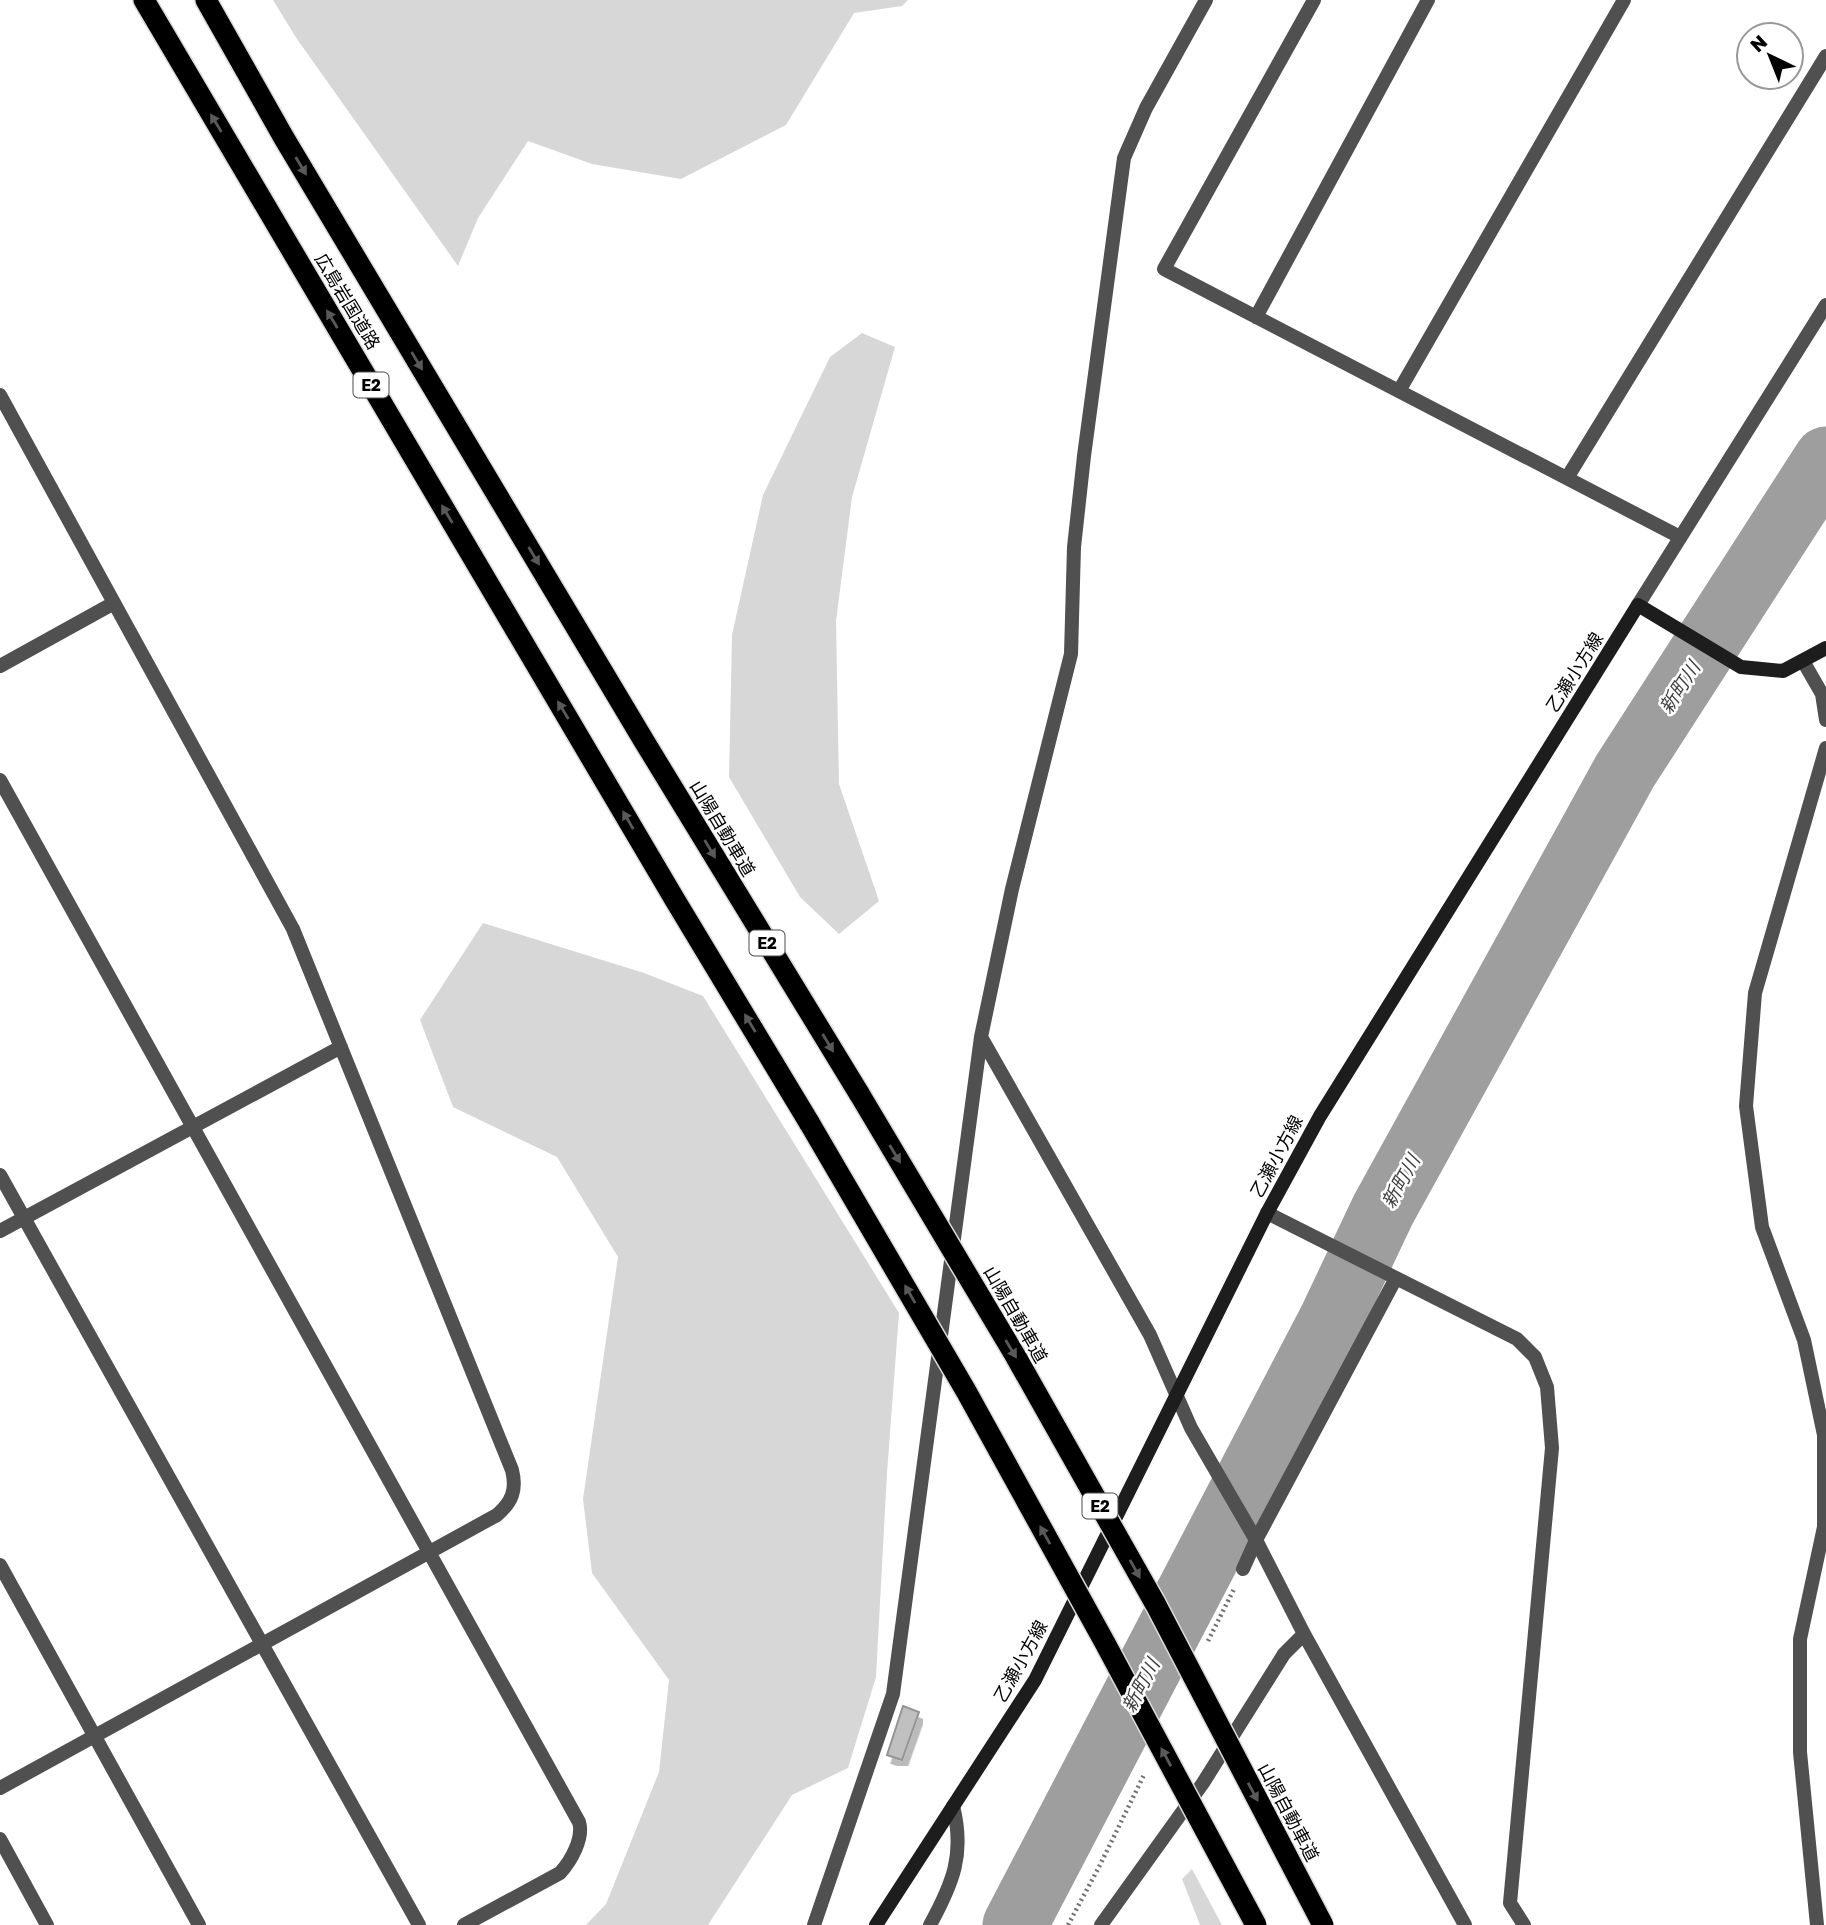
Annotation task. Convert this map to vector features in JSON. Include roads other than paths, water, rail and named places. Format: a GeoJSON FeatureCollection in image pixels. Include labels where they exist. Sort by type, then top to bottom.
{"type":"FeatureCollection","features":[{"type":"Feature","properties":{"kind":"highway","name":"広島岩国道路"},"geometry":{"type":"LineString","coordinates":[[144,0],[966,1391],[1256,1925]]}},
{"type":"Feature","properties":{"kind":"highway","name":"広島岩国道路"},"geometry":{"type":"LineString","coordinates":[[206,0],[291,150],[644,741]]}},
{"type":"Feature","properties":{"kind":"highway","name":"山陽自動車道"},"geometry":{"type":"LineString","coordinates":[[644,741],[1016,1357],[1156,1605],[1323,1925]]}},
{"type":"Feature","properties":{"kind":"main road"},"geometry":{"type":"LineString","coordinates":[[1638,606],[1741,667],[1783,671],[1826,648]]}},
{"type":"Feature","properties":{"kind":"main road","name":"乙瀬小方線"},"geometry":{"type":"LineString","coordinates":[[876,1925],[1035,1681],[1267,1213],[1313,1128],[1638,606]]}},
{"type":"Feature","properties":{"kind":"street"},"geometry":{"type":"LineString","coordinates":[[814,1925],[893,1695],[981,1037],[1012,889],[1071,654],[1074,547],[1124,158],[1146,108],[1206,0]]}},
{"type":"Feature","properties":{"kind":"street"},"geometry":{"type":"LineString","coordinates":[[1314,0],[1164,269],[1680,537]]}},
{"type":"Feature","properties":{"kind":"street"},"geometry":{"type":"LineString","coordinates":[[1256,317],[1428,0]]}},
{"type":"Feature","properties":{"kind":"street"},"geometry":{"type":"LineString","coordinates":[[1399,391],[1623,0]]}},
{"type":"Feature","properties":{"kind":"street"},"geometry":{"type":"LineString","coordinates":[[1567,478],[1826,56]]}},
{"type":"Feature","properties":{"kind":"street"},"geometry":{"type":"LineString","coordinates":[[1638,606],[1826,304]]}},
{"type":"Feature","properties":{"kind":"street"},"geometry":{"type":"LineString","coordinates":[[0,396],[293,929],[515,1483],[513,1495],[502,1511],[0,1788]]}},
{"type":"Feature","properties":{"kind":"street"},"geometry":{"type":"LineString","coordinates":[[0,666],[114,603]]}},
{"type":"Feature","properties":{"kind":"street"},"geometry":{"type":"LineString","coordinates":[[1803,661],[1822,694],[1826,720]]}},
{"type":"Feature","properties":{"kind":"street"},"geometry":{"type":"LineString","coordinates":[[1817,1925],[1800,1752],[1800,1639],[1824,1527],[1824,1435],[1804,1340],[1762,1227],[1746,1106],[1755,993],[1826,748]]}},
{"type":"Feature","properties":{"kind":"street"},"geometry":{"type":"LineString","coordinates":[[0,780],[581,1827],[579,1839],[560,1873],[464,1925]]}},
{"type":"Feature","properties":{"kind":"street"},"geometry":{"type":"LineString","coordinates":[[981,1037],[1150,1335],[1191,1428],[1253,1536],[1304,1634],[1465,1925]]}},
{"type":"Feature","properties":{"kind":"street"},"geometry":{"type":"LineString","coordinates":[[0,1231],[341,1046]]}},
{"type":"Feature","properties":{"kind":"street"},"geometry":{"type":"LineString","coordinates":[[0,1175],[419,1925]]}},
{"type":"Feature","properties":{"kind":"street"},"geometry":{"type":"LineString","coordinates":[[1267,1213],[1517,1339],[1535,1357],[1547,1387],[1552,1448],[1510,1903],[1524,1925]]}},
{"type":"Feature","properties":{"kind":"street"},"geometry":{"type":"LineString","coordinates":[[1243,1569],[1253,1536],[1391,1276]]}},
{"type":"Feature","properties":{"kind":"street"},"geometry":{"type":"LineString","coordinates":[[0,1566],[199,1925]]}},
{"type":"Feature","properties":{"kind":"street"},"geometry":{"type":"LineString","coordinates":[[1103,1924],[1203,1783],[1284,1654],[1304,1634]]}},
{"type":"Feature","properties":{"kind":"street"},"geometry":{"type":"LineString","coordinates":[[930,1925],[953,1880],[957,1862],[959,1843],[953,1806]]}},
{"type":"Feature","properties":{"kind":"street"},"geometry":{"type":"LineString","coordinates":[[0,1839],[47,1925]]}},
{"type":"Feature","properties":{"kind":"waterway","name":"新町川"},"geometry":{"type":"LineString","coordinates":[[1015,1925],[1332,1318],[1383,1210],[1625,771],[1826,459]]}}]}
